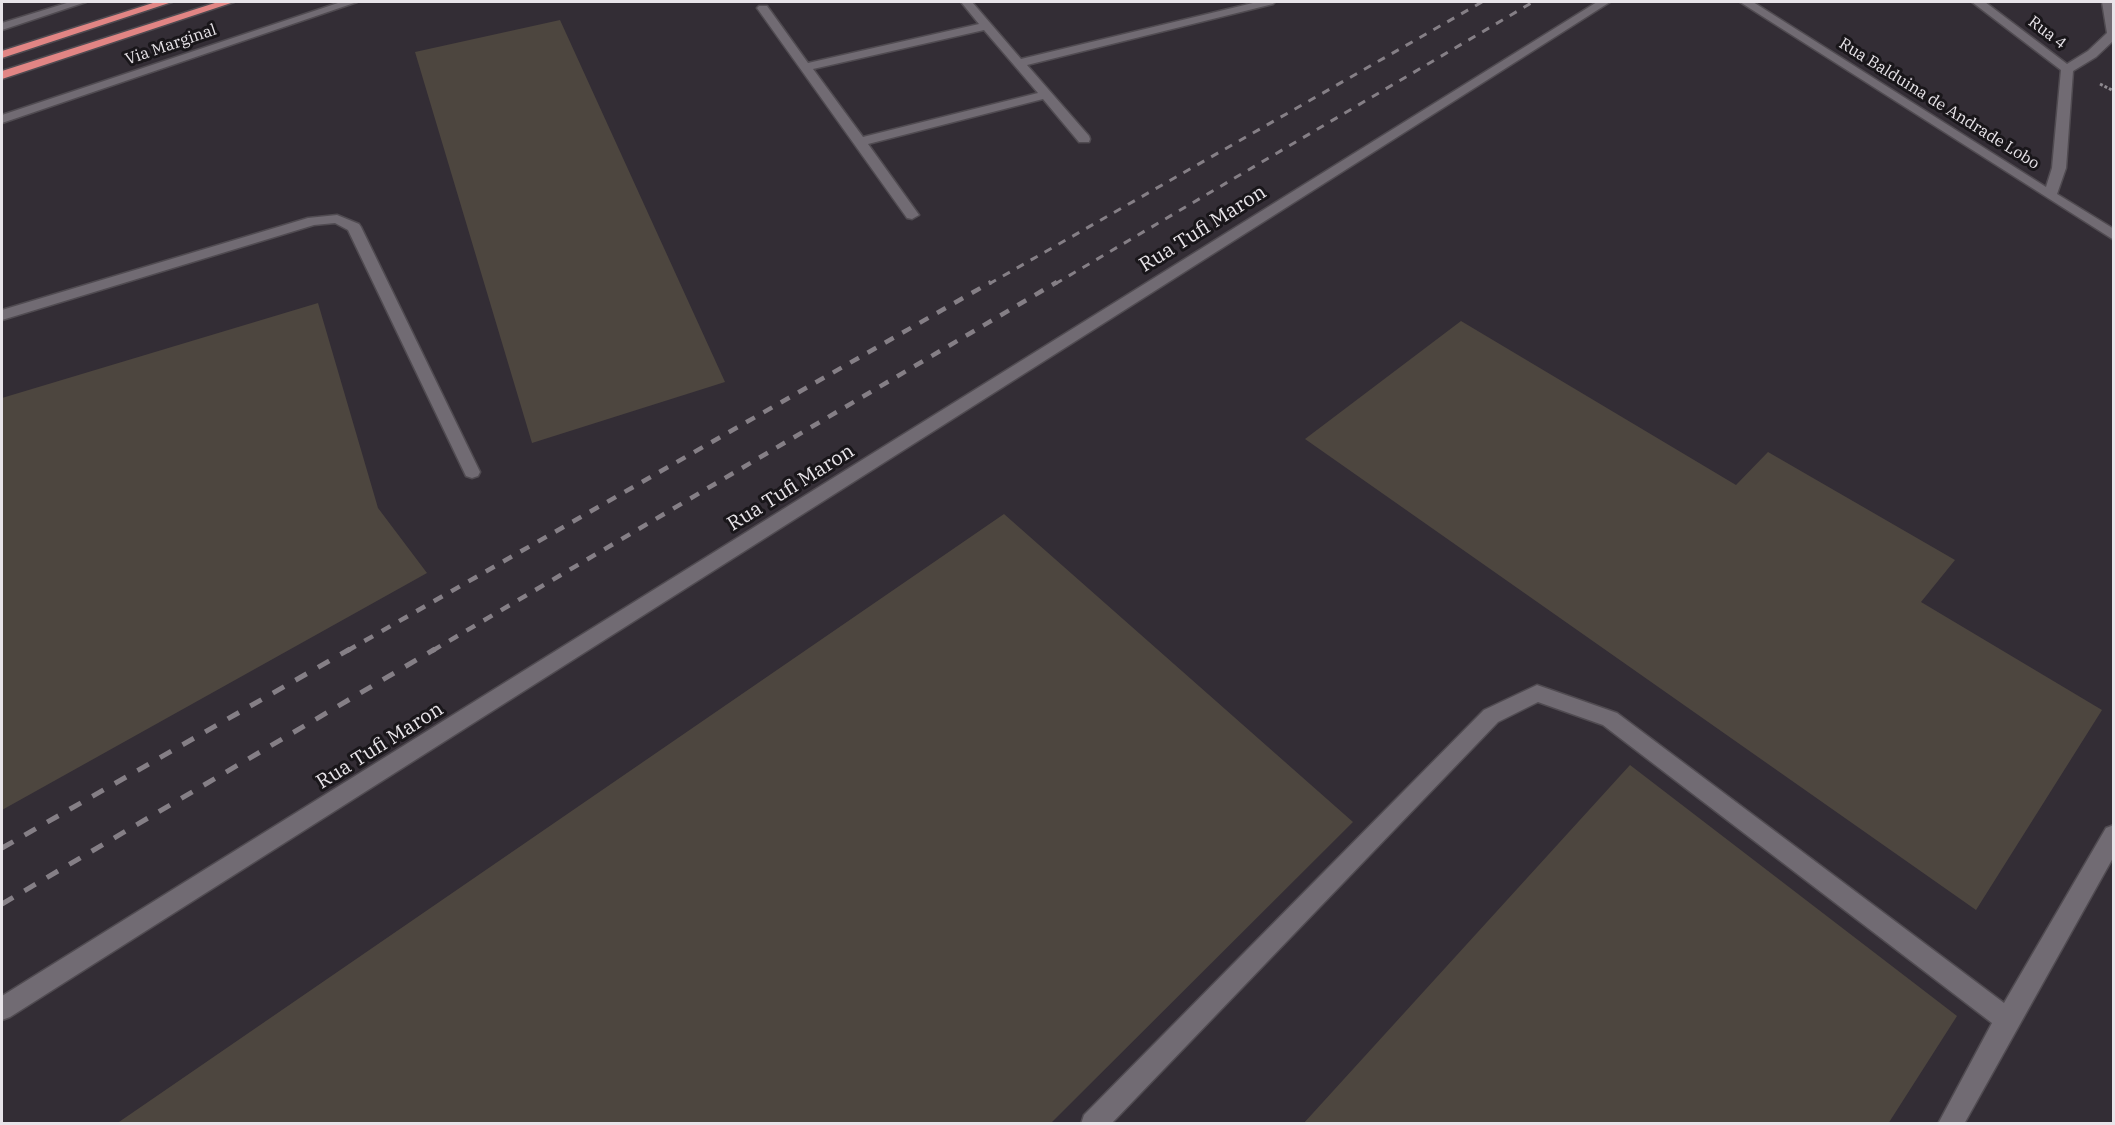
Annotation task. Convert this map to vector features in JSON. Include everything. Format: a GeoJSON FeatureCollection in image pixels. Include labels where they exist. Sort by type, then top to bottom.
{"type":"FeatureCollection","features":[{"type":"Feature","properties":{"kind":"highway"},"geometry":{"type":"LineString","coordinates":[[2,55],[166,2]]}},
{"type":"Feature","properties":{"kind":"highway"},"geometry":{"type":"LineString","coordinates":[[2,75],[228,2]]}},
{"type":"Feature","properties":{"kind":"street"},"geometry":{"type":"LineString","coordinates":[[2,27],[80,2]]}},
{"type":"Feature","properties":{"kind":"street","name":"Via Marginal"},"geometry":{"type":"LineString","coordinates":[[2,119],[351,2]]}},
{"type":"Feature","properties":{"kind":"street"},"geometry":{"type":"LineString","coordinates":[[966,2],[1084,140]]}},
{"type":"Feature","properties":{"kind":"street"},"geometry":{"type":"LineString","coordinates":[[1019,63],[1269,2]]}},
{"type":"Feature","properties":{"kind":"street","name":"Rua Tufi Maron"},"geometry":{"type":"LineString","coordinates":[[2,1009],[1604,2]]}},
{"type":"Feature","properties":{"kind":"street","name":"Rua Balduina de Andrade Lobo"},"geometry":{"type":"LineString","coordinates":[[1746,2],[2114,236]]}},
{"type":"Feature","properties":{"kind":"street","name":"Rua 4"},"geometry":{"type":"LineString","coordinates":[[1978,2],[2067,69]]}},
{"type":"Feature","properties":{"kind":"street"},"geometry":{"type":"LineString","coordinates":[[2050,194],[2060,168],[2067,69],[2092,54],[2113,34],[2108,2]]}},
{"type":"Feature","properties":{"kind":"street"},"geometry":{"type":"LineString","coordinates":[[763,8],[912,215]]}},
{"type":"Feature","properties":{"kind":"street"},"geometry":{"type":"LineString","coordinates":[[805,67],[987,26]]}},
{"type":"Feature","properties":{"kind":"street"},"geometry":{"type":"LineString","coordinates":[[860,142],[1046,95]]}},
{"type":"Feature","properties":{"kind":"street"},"geometry":{"type":"LineString","coordinates":[[2,315],[313,220],[337,219],[354,227],[472,472]]}},
{"type":"Feature","properties":{"kind":"street"},"geometry":{"type":"LineString","coordinates":[[1093,1124],[1491,716],[1537,693],[1610,719],[2007,1020]]}},
{"type":"Feature","properties":{"kind":"street"},"geometry":{"type":"LineString","coordinates":[[1950,1124],[2114,835]]}},
{"type":"Feature","properties":{"kind":"building"},"geometry":{"type":"Polygon","coordinates":[[[560,20],[725,382],[532,443],[415,52],[560,20]]]}},
{"type":"Feature","properties":{"kind":"building"},"geometry":{"type":"Polygon","coordinates":[[[318,303],[378,508],[427,573],[2,810],[2,398],[318,303]]]}},
{"type":"Feature","properties":{"kind":"building"},"geometry":{"type":"Polygon","coordinates":[[[1461,321],[1736,485],[1768,452],[1955,560],[1921,602],[2102,710],[1976,910],[1305,439],[1461,321]]]}},
{"type":"Feature","properties":{"kind":"building"},"geometry":{"type":"Polygon","coordinates":[[[1004,514],[1353,822],[1050,1124],[116,1124],[1004,514]]]}},
{"type":"Feature","properties":{"kind":"building"},"geometry":{"type":"Polygon","coordinates":[[[1630,765],[1957,1016],[1888,1124],[1303,1124],[1630,765]]]}},
{"type":"Feature","properties":{"kind":"railway"},"geometry":{"type":"LineString","coordinates":[[989,284],[1482,2]]}},
{"type":"Feature","properties":{"kind":"railway"},"geometry":{"type":"LineString","coordinates":[[1055,284],[1533,2]]}},
{"type":"Feature","properties":{"kind":"railway"},"geometry":{"type":"LineString","coordinates":[[347,651],[991,282]]}},
{"type":"Feature","properties":{"kind":"railway"},"geometry":{"type":"LineString","coordinates":[[432,651],[1057,282]]}},
{"type":"Feature","properties":{"kind":"railway"},"geometry":{"type":"LineString","coordinates":[[2,848],[350,649]]}},
{"type":"Feature","properties":{"kind":"railway"},"geometry":{"type":"LineString","coordinates":[[2,904],[435,649]]}}]}
